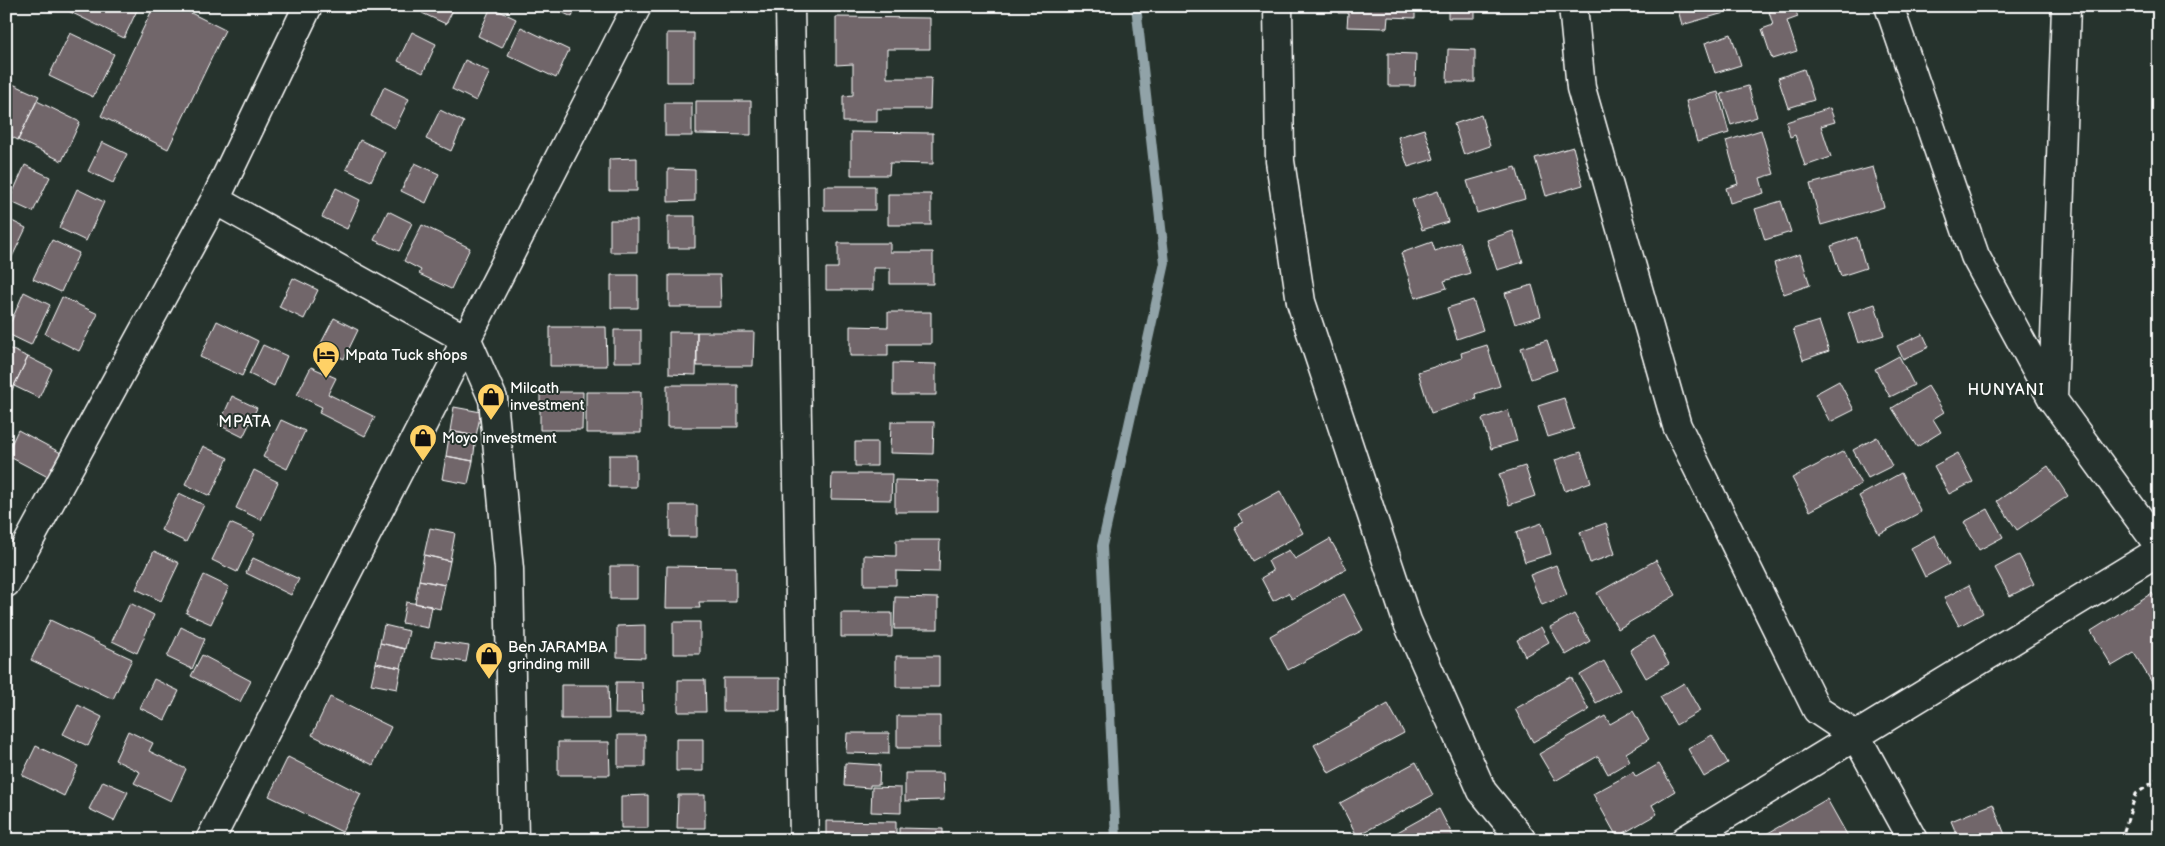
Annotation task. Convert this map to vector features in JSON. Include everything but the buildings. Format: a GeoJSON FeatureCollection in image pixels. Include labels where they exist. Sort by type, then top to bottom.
{"type":"FeatureCollection","features":[{"type":"Feature","properties":{"kind":"street"},"geometry":{"type":"LineString","coordinates":[[6,583],[215,200],[308,6]]}},
{"type":"Feature","properties":{"kind":"street"},"geometry":{"type":"LineString","coordinates":[[210,840],[637,6]]}},
{"type":"Feature","properties":{"kind":"street"},"geometry":{"type":"LineString","coordinates":[[790,6],[804,840]]}},
{"type":"Feature","properties":{"kind":"street"},"geometry":{"type":"LineString","coordinates":[[1278,6],[1280,161],[1302,302],[1407,621],[1482,791],[1522,840]]}},
{"type":"Feature","properties":{"kind":"street"},"geometry":{"type":"LineString","coordinates":[[1573,6],[1581,88],[1676,426],[1817,710],[1856,736],[1913,840]]}},
{"type":"Feature","properties":{"kind":"street"},"geometry":{"type":"LineString","coordinates":[[1889,6],[1975,256],[2053,400],[2159,546]]}},
{"type":"Feature","properties":{"kind":"street"},"geometry":{"type":"LineString","coordinates":[[2053,400],[2066,6]]}},
{"type":"Feature","properties":{"kind":"street"},"geometry":{"type":"LineString","coordinates":[[215,200],[467,340],[493,398],[509,569],[514,840]]}},
{"type":"Feature","properties":{"kind":"street"},"geometry":{"type":"LineString","coordinates":[[1685,840],[2159,551]]}},
{"type":"Feature","properties":{"kind":"path"},"geometry":{"type":"LineString","coordinates":[[2122,840],[2136,794],[2159,778]]}},
{"type":"Feature","properties":{"kind":"waterway"},"geometry":{"type":"LineString","coordinates":[[1116,840],[1102,546],[1165,263],[1136,6]]}},
{"type":"Feature","properties":{"kind":"place","name":"Mpata Tuck shops"},"geometry":{"type":"Point","coordinates":[326,379]}},
{"type":"Feature","properties":{"kind":"place","name":"Milcath investment"},"geometry":{"type":"Point","coordinates":[491,421]}},
{"type":"Feature","properties":{"kind":"place","name":"Moyo investment"},"geometry":{"type":"Point","coordinates":[423,462]}},
{"type":"Feature","properties":{"kind":"place","name":"Ben JARAMBA grinding mill"},"geometry":{"type":"Point","coordinates":[489,680]}},
{"type":"Feature","properties":{"kind":"district","name":"HUNYANI"},"geometry":{"type":"Point","coordinates":[2006,390]}},
{"type":"Feature","properties":{"kind":"district","name":"MPATA"},"geometry":{"type":"Point","coordinates":[245,422]}}]}
